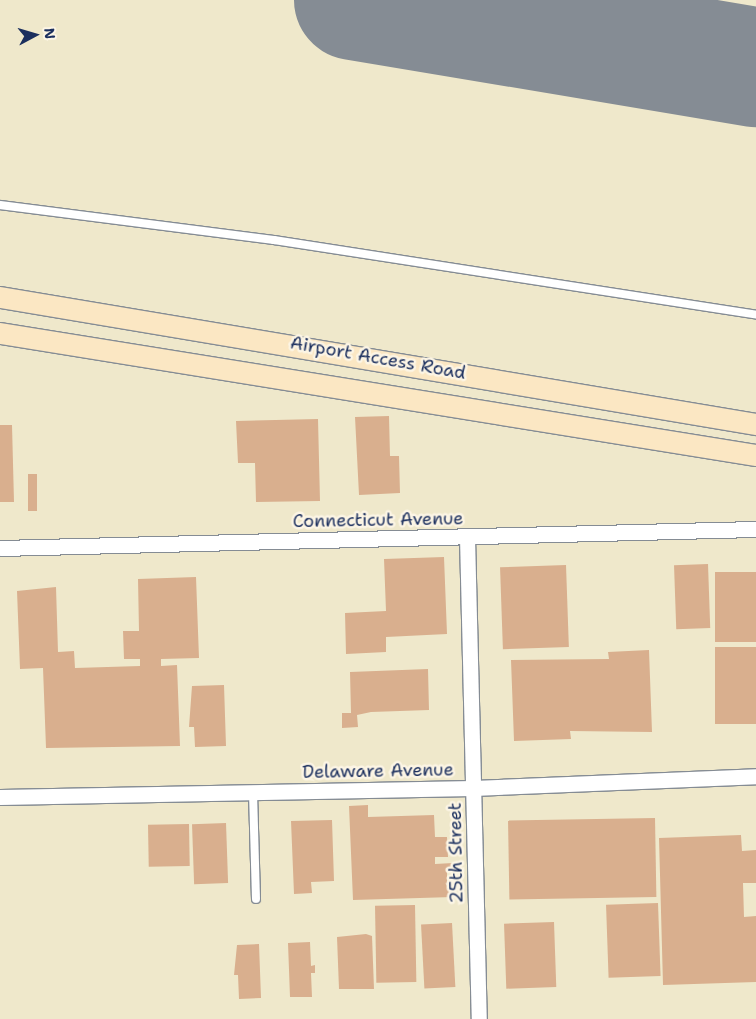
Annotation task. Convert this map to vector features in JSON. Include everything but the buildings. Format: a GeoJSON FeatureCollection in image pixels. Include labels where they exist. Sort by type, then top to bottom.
{"type":"FeatureCollection","features":[{"type":"Feature","properties":{"kind":"main road","name":"Airport Access Road"},"geometry":{"type":"LineString","coordinates":[[0,297],[756,424]]}},
{"type":"Feature","properties":{"kind":"main road","name":"Airport Access Road"},"geometry":{"type":"LineString","coordinates":[[0,333],[756,455]]}},
{"type":"Feature","properties":{"kind":"street","name":"Connecticut Avenue"},"geometry":{"type":"LineString","coordinates":[[0,548],[756,529]]}},
{"type":"Feature","properties":{"kind":"street","name":"25th Street"},"geometry":{"type":"LineString","coordinates":[[467,537],[479,1019]]}},
{"type":"Feature","properties":{"kind":"street","name":"Delaware Avenue"},"geometry":{"type":"LineString","coordinates":[[0,797],[474,788],[756,776]]}},
{"type":"Feature","properties":{"kind":"lane"},"geometry":{"type":"LineString","coordinates":[[0,205],[274,240],[756,315]]}},
{"type":"Feature","properties":{"kind":"lane"},"geometry":{"type":"LineString","coordinates":[[253,792],[256,899]]}},
{"type":"Feature","properties":{"kind":"runway"},"geometry":{"type":"LineString","coordinates":[[354,0],[756,67]]}}]}
